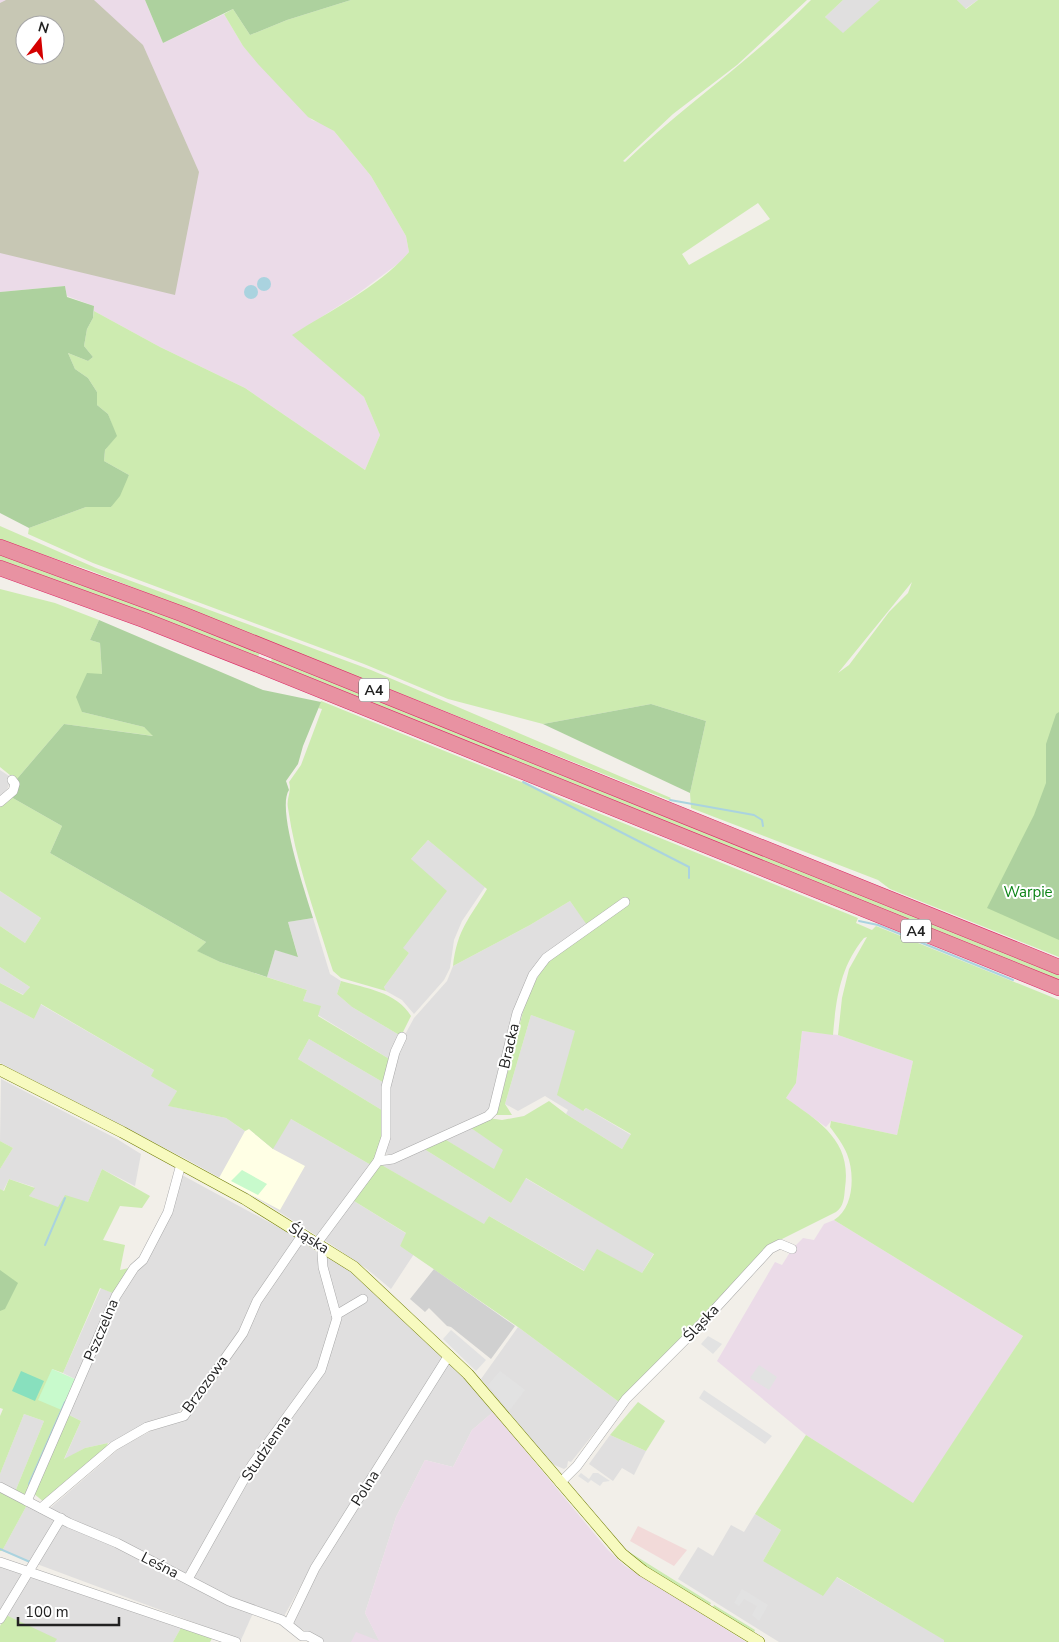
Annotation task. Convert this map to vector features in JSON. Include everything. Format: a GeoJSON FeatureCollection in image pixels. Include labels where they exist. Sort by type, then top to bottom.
{"type":"FeatureCollection","features":[{"type":"Feature","properties":{"kind":"highway","name":"A4"},"geometry":{"type":"LineString","coordinates":[[0,547],[200,621],[1059,967]]}},
{"type":"Feature","properties":{"kind":"highway","name":"A4"},"geometry":{"type":"LineString","coordinates":[[0,568],[225,652],[1059,988]]}},
{"type":"Feature","properties":{"kind":"main road","name":"Śląska"},"geometry":{"type":"LineString","coordinates":[[1,1072],[181,1164],[263,1209],[364,1274],[449,1355],[486,1395],[611,1543],[630,1561],[759,1642]]}},
{"type":"Feature","properties":{"kind":"street"},"geometry":{"type":"LineString","coordinates":[[0,802],[13,791],[15,784],[12,780]]}},
{"type":"Feature","properties":{"kind":"street","name":"Bracka"},"geometry":{"type":"LineString","coordinates":[[378,1161],[393,1159],[488,1116],[493,1111],[517,1013],[533,975],[546,958],[625,902]]}},
{"type":"Feature","properties":{"kind":"street"},"geometry":{"type":"LineString","coordinates":[[363,1299],[336,1315],[323,1267],[321,1245],[378,1161],[386,1137],[386,1087],[395,1052],[402,1036]]}},
{"type":"Feature","properties":{"kind":"street","name":"Pszczelna"},"geometry":{"type":"LineString","coordinates":[[27,1501],[116,1296],[134,1268],[143,1260],[168,1212],[181,1164]]}},
{"type":"Feature","properties":{"kind":"street","name":"Brzozowa"},"geometry":{"type":"LineString","coordinates":[[41,1508],[114,1446],[147,1427],[184,1416],[243,1333],[257,1301],[303,1234]]}},
{"type":"Feature","properties":{"kind":"street","name":"Śląska"},"geometry":{"type":"LineString","coordinates":[[560,1483],[577,1466],[626,1399],[704,1321],[770,1249],[780,1244],[792,1249]]}},
{"type":"Feature","properties":{"kind":"street","name":"Studzienna"},"geometry":{"type":"LineString","coordinates":[[188,1579],[252,1466],[321,1370],[336,1315]]}},
{"type":"Feature","properties":{"kind":"street","name":"Polna"},"geometry":{"type":"LineString","coordinates":[[288,1624],[315,1568],[449,1355]]}},
{"type":"Feature","properties":{"kind":"street","name":"Leśna"},"geometry":{"type":"LineString","coordinates":[[0,1487],[61,1518],[117,1543],[229,1601],[288,1624],[300,1639],[319,1642]]}},
{"type":"Feature","properties":{"kind":"street"},"geometry":{"type":"LineString","coordinates":[[0,1619],[61,1518]]}},
{"type":"Feature","properties":{"kind":"street"},"geometry":{"type":"LineString","coordinates":[[0,1562],[236,1642]]}},
{"type":"Feature","properties":{"kind":"shaded area"},"geometry":{"type":"Polygon","coordinates":[[[0,0],[145,0],[163,43],[224,14],[243,46],[312,120],[324,124],[334,131],[371,176],[406,236],[409,252],[399,263],[356,295],[293,335],[364,397],[380,435],[365,470],[245,388],[160,347],[94,311],[94,306],[67,296],[65,286],[0,292],[0,0]]]}},
{"type":"Feature","properties":{"kind":"shaded area"},"geometry":{"type":"Polygon","coordinates":[[[6,0],[94,0],[143,45],[199,172],[175,295],[0,253],[0,3],[6,0]]]}},
{"type":"Feature","properties":{"kind":"shaded area"},"geometry":{"type":"Polygon","coordinates":[[[843,0],[880,0],[843,34],[825,17],[843,0]]]}},
{"type":"Feature","properties":{"kind":"shaded area"},"geometry":{"type":"Polygon","coordinates":[[[957,0],[978,0],[965,9],[957,0]]]}},
{"type":"Feature","properties":{"kind":"shaded area"},"geometry":{"type":"Polygon","coordinates":[[[0,770],[9,776],[10,782],[6,792],[0,796],[0,770]]]}},
{"type":"Feature","properties":{"kind":"shaded area"},"geometry":{"type":"Polygon","coordinates":[[[428,840],[485,887],[462,921],[454,940],[450,968],[444,980],[414,1014],[402,1000],[386,991],[384,987],[409,953],[402,948],[421,922],[411,859],[428,840]]]}},
{"type":"Feature","properties":{"kind":"shaded area"},"geometry":{"type":"Polygon","coordinates":[[[0,891],[41,918],[25,943],[0,926],[0,891]]]}},
{"type":"Feature","properties":{"kind":"shaded area"},"geometry":{"type":"Polygon","coordinates":[[[570,901],[588,925],[539,963],[491,1111],[393,1156],[385,1153],[387,1087],[395,1053],[414,1018],[447,981],[453,966],[530,925],[570,901]]]}},
{"type":"Feature","properties":{"kind":"shaded area"},"geometry":{"type":"Polygon","coordinates":[[[313,918],[330,974],[341,981],[337,994],[352,1007],[401,1036],[391,1060],[318,1015],[303,1001],[307,990],[267,977],[275,950],[298,956],[288,922],[313,918]]]}},
{"type":"Feature","properties":{"kind":"shaded area"},"geometry":{"type":"Polygon","coordinates":[[[0,967],[30,987],[24,995],[0,983],[0,967]]]}},
{"type":"Feature","properties":{"kind":"shaded area"},"geometry":{"type":"Polygon","coordinates":[[[0,1001],[34,1019],[40,1004],[154,1070],[152,1076],[177,1091],[169,1106],[226,1118],[245,1131],[291,1119],[371,1165],[319,1237],[265,1203],[186,1159],[0,1063],[0,1001]]]}},
{"type":"Feature","properties":{"kind":"shaded area"},"geometry":{"type":"Polygon","coordinates":[[[531,1015],[576,1031],[584,1111],[586,1108],[631,1135],[622,1149],[566,1114],[568,1110],[545,1096],[518,1111],[505,1104],[531,1015]]]}},
{"type":"Feature","properties":{"kind":"shaded area"},"geometry":{"type":"Polygon","coordinates":[[[802,1031],[838,1035],[913,1061],[897,1135],[831,1121],[826,1127],[786,1098],[796,1083],[802,1031]]]}},
{"type":"Feature","properties":{"kind":"shaded area"},"geometry":{"type":"Polygon","coordinates":[[[309,1039],[386,1084],[385,1112],[298,1059],[309,1039]]]}},
{"type":"Feature","properties":{"kind":"shaded area"},"geometry":{"type":"Polygon","coordinates":[[[1,1079],[117,1139],[141,1154],[135,1186],[102,1169],[88,1202],[59,1208],[29,1196],[34,1187],[9,1179],[3,1191],[0,1189],[0,1169],[13,1148],[0,1141],[1,1079]]]}},
{"type":"Feature","properties":{"kind":"shaded area"},"geometry":{"type":"Polygon","coordinates":[[[468,1126],[504,1150],[494,1170],[443,1138],[468,1126]]]}},
{"type":"Feature","properties":{"kind":"shaded area"},"geometry":{"type":"Polygon","coordinates":[[[249,1129],[273,1149],[305,1166],[280,1210],[219,1178],[245,1131],[249,1129]]]}},
{"type":"Feature","properties":{"kind":"shaded area"},"geometry":{"type":"Polygon","coordinates":[[[421,1147],[511,1203],[525,1178],[654,1253],[642,1273],[585,1271],[489,1216],[484,1225],[380,1164],[421,1147]]]}},
{"type":"Feature","properties":{"kind":"shaded area"},"geometry":{"type":"Polygon","coordinates":[[[182,1175],[298,1238],[246,1325],[209,1377],[176,1415],[117,1441],[85,1448],[64,1460],[81,1421],[67,1414],[123,1290],[145,1262],[176,1200],[182,1175]]]}},
{"type":"Feature","properties":{"kind":"shaded area"},"geometry":{"type":"Polygon","coordinates":[[[354,1201],[407,1234],[400,1246],[414,1254],[391,1289],[367,1269],[323,1239],[354,1201]]]}},
{"type":"Feature","properties":{"kind":"shaded area"},"geometry":{"type":"Polygon","coordinates":[[[834,1220],[1023,1336],[913,1504],[806,1435],[717,1361],[775,1262],[782,1265],[792,1249],[803,1238],[814,1240],[824,1224],[834,1220]]]}},
{"type":"Feature","properties":{"kind":"shaded area"},"geometry":{"type":"Polygon","coordinates":[[[303,1241],[317,1252],[335,1318],[320,1365],[187,1575],[69,1521],[49,1509],[121,1447],[151,1431],[185,1419],[259,1301],[303,1241]]]}},
{"type":"Feature","properties":{"kind":"shaded area"},"geometry":{"type":"Polygon","coordinates":[[[327,1257],[352,1272],[444,1358],[304,1580],[283,1618],[229,1598],[192,1578],[254,1467],[308,1393],[340,1319],[325,1263],[327,1257]]]}},
{"type":"Feature","properties":{"kind":"shaded area"},"geometry":{"type":"Polygon","coordinates":[[[434,1269],[515,1326],[491,1359],[451,1327],[447,1326],[429,1308],[425,1312],[410,1299],[434,1269]]]}},
{"type":"Feature","properties":{"kind":"shaded area"},"geometry":{"type":"Polygon","coordinates":[[[101,1288],[115,1294],[77,1380],[63,1373],[101,1288]]]}},
{"type":"Feature","properties":{"kind":"shaded area"},"geometry":{"type":"Polygon","coordinates":[[[518,1327],[619,1402],[571,1462],[568,1461],[567,1467],[564,1469],[552,1464],[481,1379],[518,1327]]]}},
{"type":"Feature","properties":{"kind":"shaded area"},"geometry":{"type":"Polygon","coordinates":[[[451,1330],[486,1360],[476,1371],[443,1339],[451,1330]]]}},
{"type":"Feature","properties":{"kind":"shaded area"},"geometry":{"type":"Polygon","coordinates":[[[708,1336],[722,1344],[713,1354],[701,1344],[708,1336]]]}},
{"type":"Feature","properties":{"kind":"shaded area"},"geometry":{"type":"Polygon","coordinates":[[[449,1361],[493,1412],[472,1430],[453,1467],[425,1460],[396,1517],[365,1613],[380,1642],[324,1642],[293,1624],[303,1595],[449,1361]]]}},
{"type":"Feature","properties":{"kind":"shaded area"},"geometry":{"type":"Polygon","coordinates":[[[759,1365],[777,1377],[769,1390],[750,1378],[759,1365]]]}},
{"type":"Feature","properties":{"kind":"shaded area"},"geometry":{"type":"Polygon","coordinates":[[[500,1371],[525,1390],[509,1411],[488,1385],[500,1371]]]}},
{"type":"Feature","properties":{"kind":"shaded area"},"geometry":{"type":"Polygon","coordinates":[[[704,1390],[772,1436],[765,1444],[699,1398],[704,1390]]]}},
{"type":"Feature","properties":{"kind":"shaded area"},"geometry":{"type":"Polygon","coordinates":[[[493,1412],[608,1550],[625,1566],[746,1642],[351,1642],[356,1632],[379,1641],[365,1613],[396,1517],[425,1460],[453,1467],[472,1430],[493,1412]]]}},
{"type":"Feature","properties":{"kind":"shaded area"},"geometry":{"type":"Polygon","coordinates":[[[24,1414],[44,1421],[15,1492],[0,1485],[0,1474],[24,1414]]]}},
{"type":"Feature","properties":{"kind":"shaded area"},"geometry":{"type":"Polygon","coordinates":[[[610,1435],[646,1451],[634,1475],[622,1468],[613,1481],[589,1464],[610,1435]]]}},
{"type":"Feature","properties":{"kind":"shaded area"},"geometry":{"type":"Polygon","coordinates":[[[581,1473],[589,1479],[593,1473],[598,1473],[610,1481],[603,1482],[600,1486],[591,1480],[588,1483],[578,1476],[581,1473]]]}},
{"type":"Feature","properties":{"kind":"shaded area"},"geometry":{"type":"Polygon","coordinates":[[[28,1503],[253,1613],[241,1640],[2,1551],[28,1503]]]}},
{"type":"Feature","properties":{"kind":"shaded area"},"geometry":{"type":"Polygon","coordinates":[[[755,1514],[781,1530],[763,1561],[836,1577],[945,1640],[944,1642],[779,1642],[678,1579],[698,1547],[713,1556],[731,1525],[744,1532],[755,1514]]]}},
{"type":"Feature","properties":{"kind":"shaded area"},"geometry":{"type":"Polygon","coordinates":[[[638,1526],[687,1550],[674,1566],[630,1541],[638,1526]]]}},
{"type":"Feature","properties":{"kind":"shaded area"},"geometry":{"type":"Polygon","coordinates":[[[0,1564],[25,1573],[0,1616],[0,1564]]]}},
{"type":"Feature","properties":{"kind":"shaded area"},"geometry":{"type":"Polygon","coordinates":[[[30,1574],[182,1626],[173,1642],[55,1642],[56,1640],[6,1615],[30,1574]]]}},
{"type":"Feature","properties":{"kind":"shaded area"},"geometry":{"type":"Polygon","coordinates":[[[742,1589],[768,1605],[759,1621],[752,1615],[757,1606],[744,1599],[739,1606],[734,1603],[742,1589]]]}},
{"type":"Feature","properties":{"kind":"green space"},"geometry":{"type":"Polygon","coordinates":[[[145,0],[351,0],[287,20],[250,35],[233,9],[163,43],[145,0]]]}},
{"type":"Feature","properties":{"kind":"green space"},"geometry":{"type":"Polygon","coordinates":[[[351,0],[807,0],[737,65],[673,114],[623,161],[625,162],[789,22],[811,0],[843,0],[825,17],[843,33],[880,0],[957,0],[966,9],[978,0],[1059,0],[1059,957],[890,889],[878,880],[691,808],[690,793],[706,721],[651,704],[543,724],[448,699],[364,664],[93,563],[28,534],[29,528],[86,507],[111,507],[129,475],[104,461],[105,450],[116,436],[108,414],[97,405],[97,392],[88,378],[75,369],[68,353],[88,361],[93,357],[84,346],[87,329],[93,318],[94,311],[160,347],[245,388],[365,470],[380,435],[364,397],[292,335],[369,287],[397,265],[409,252],[406,236],[371,176],[334,131],[308,117],[258,64],[243,46],[224,14],[233,9],[250,35],[287,20],[351,0]],[[758,203],[682,254],[689,265],[770,219],[758,203]],[[912,582],[838,673],[849,665],[889,612],[908,593],[912,582]]]}},
{"type":"Feature","properties":{"kind":"green space"},"geometry":{"type":"Polygon","coordinates":[[[65,286],[67,297],[94,306],[93,318],[87,329],[84,346],[93,357],[88,361],[68,353],[75,369],[88,378],[97,392],[97,405],[108,414],[117,436],[105,450],[104,461],[129,475],[120,496],[111,507],[86,507],[29,528],[0,513],[0,292],[65,286]]]}},
{"type":"Feature","properties":{"kind":"green space"},"geometry":{"type":"Polygon","coordinates":[[[0,526],[96,568],[371,670],[671,798],[669,800],[89,570],[0,540],[0,526]]]}},
{"type":"Feature","properties":{"kind":"green space"},"geometry":{"type":"Polygon","coordinates":[[[0,552],[79,580],[259,652],[259,655],[257,657],[0,563],[0,552]]]}},
{"type":"Feature","properties":{"kind":"green space"},"geometry":{"type":"Polygon","coordinates":[[[0,589],[55,603],[99,620],[90,640],[100,643],[102,674],[82,712],[144,727],[154,736],[64,724],[16,780],[0,767],[0,589]]]}},
{"type":"Feature","properties":{"kind":"green space"},"geometry":{"type":"Polygon","coordinates":[[[99,620],[263,690],[321,702],[303,746],[298,764],[286,781],[289,790],[286,800],[286,815],[289,833],[313,918],[288,922],[298,957],[275,950],[267,977],[220,962],[197,951],[206,942],[50,853],[62,826],[11,797],[18,790],[16,780],[64,724],[153,736],[144,727],[82,712],[76,697],[87,673],[102,674],[100,643],[90,640],[99,620]]]}},
{"type":"Feature","properties":{"kind":"green space"},"geometry":{"type":"Polygon","coordinates":[[[272,658],[1059,973],[1059,984],[271,662],[272,658]]]}},
{"type":"Feature","properties":{"kind":"green space"},"geometry":{"type":"Polygon","coordinates":[[[321,701],[858,918],[856,923],[872,930],[876,926],[1059,1000],[1059,1642],[944,1642],[944,1640],[837,1577],[823,1596],[763,1561],[781,1530],[755,1514],[806,1435],[913,1503],[1023,1336],[834,1220],[841,1215],[846,1207],[852,1181],[850,1162],[841,1143],[830,1127],[831,1121],[897,1135],[913,1061],[838,1035],[842,998],[849,969],[867,937],[864,938],[856,949],[844,972],[838,996],[833,1035],[802,1031],[796,1083],[786,1098],[821,1124],[838,1145],[846,1171],[844,1195],[839,1210],[770,1245],[619,1402],[518,1327],[400,1246],[406,1233],[354,1201],[380,1164],[484,1224],[489,1216],[584,1271],[597,1249],[642,1273],[654,1254],[526,1178],[511,1203],[421,1147],[443,1138],[494,1169],[503,1150],[468,1126],[488,1118],[502,1120],[524,1116],[549,1101],[566,1114],[622,1149],[631,1134],[586,1108],[583,1111],[557,1095],[575,1031],[531,1015],[505,1104],[512,1115],[492,1115],[500,1101],[527,996],[544,966],[587,925],[570,901],[530,925],[453,966],[461,933],[487,889],[428,840],[411,859],[447,891],[403,948],[409,953],[384,987],[386,991],[341,978],[333,971],[311,903],[295,846],[288,804],[289,782],[301,765],[322,709],[318,708],[321,701]]]}},
{"type":"Feature","properties":{"kind":"green space"},"geometry":{"type":"Polygon","coordinates":[[[651,704],[706,721],[690,793],[543,724],[651,704]]]}},
{"type":"Feature","properties":{"kind":"green space","name":"Warpie"},"geometry":{"type":"Polygon","coordinates":[[[1059,712],[1059,940],[987,908],[1034,815],[1046,783],[1046,744],[1056,714],[1059,712]]]}},
{"type":"Feature","properties":{"kind":"green space"},"geometry":{"type":"Polygon","coordinates":[[[11,797],[62,826],[50,853],[206,942],[198,951],[220,962],[307,990],[303,1001],[321,1006],[318,1016],[391,1060],[386,1084],[309,1039],[298,1059],[385,1112],[385,1136],[371,1165],[291,1119],[273,1149],[249,1129],[245,1131],[226,1118],[168,1106],[177,1091],[151,1076],[154,1070],[41,1004],[34,1019],[0,1001],[0,983],[23,995],[30,987],[0,967],[0,926],[25,943],[41,918],[0,891],[0,806],[11,797]]]}},
{"type":"Feature","properties":{"kind":"green space"},"geometry":{"type":"Polygon","coordinates":[[[341,981],[380,992],[398,1001],[411,1016],[401,1036],[352,1007],[337,994],[341,981]]]}},
{"type":"Feature","properties":{"kind":"green space"},"geometry":{"type":"Polygon","coordinates":[[[0,1141],[13,1148],[0,1169],[0,1141]]]}},
{"type":"Feature","properties":{"kind":"green space"},"geometry":{"type":"Polygon","coordinates":[[[102,1169],[150,1196],[142,1208],[120,1206],[103,1240],[125,1245],[120,1270],[133,1267],[115,1294],[100,1288],[63,1373],[52,1369],[64,1411],[26,1496],[15,1492],[44,1421],[24,1414],[0,1474],[0,1416],[3,1409],[0,1408],[0,1189],[4,1191],[9,1179],[35,1188],[29,1196],[58,1207],[65,1195],[88,1202],[102,1169]]]}},
{"type":"Feature","properties":{"kind":"green space"},"geometry":{"type":"Polygon","coordinates":[[[242,1170],[267,1184],[258,1195],[231,1181],[242,1170]]]}},
{"type":"Feature","properties":{"kind":"green space"},"geometry":{"type":"Polygon","coordinates":[[[0,1270],[18,1283],[5,1309],[0,1311],[0,1270]]]}},
{"type":"Feature","properties":{"kind":"green space"},"geometry":{"type":"Polygon","coordinates":[[[52,1369],[77,1380],[64,1411],[38,1400],[52,1369]]]}},
{"type":"Feature","properties":{"kind":"green space"},"geometry":{"type":"Polygon","coordinates":[[[21,1371],[44,1381],[35,1401],[12,1391],[21,1371]]]}},
{"type":"Feature","properties":{"kind":"green space"},"geometry":{"type":"Polygon","coordinates":[[[638,1402],[665,1421],[646,1451],[610,1435],[638,1402]]]}},
{"type":"Feature","properties":{"kind":"green space"},"geometry":{"type":"Polygon","coordinates":[[[67,1414],[81,1421],[64,1459],[85,1448],[108,1443],[104,1452],[44,1502],[33,1493],[67,1414]]]}},
{"type":"Feature","properties":{"kind":"green space"},"geometry":{"type":"Polygon","coordinates":[[[0,1490],[28,1503],[2,1551],[0,1551],[0,1490]]]}},
{"type":"Feature","properties":{"kind":"green space"},"geometry":{"type":"Polygon","coordinates":[[[626,1550],[711,1603],[708,1608],[639,1564],[626,1550]]]}},
{"type":"Feature","properties":{"kind":"green space"},"geometry":{"type":"Polygon","coordinates":[[[714,1605],[755,1630],[753,1635],[712,1609],[714,1605]]]}},
{"type":"Feature","properties":{"kind":"green space"},"geometry":{"type":"Polygon","coordinates":[[[6,1615],[57,1639],[55,1642],[0,1642],[0,1626],[6,1615]]]}},
{"type":"Feature","properties":{"kind":"green space"},"geometry":{"type":"Polygon","coordinates":[[[182,1626],[213,1637],[210,1642],[173,1642],[182,1626]]]}},
{"type":"Feature","properties":{"kind":"water"},"geometry":{"type":"Polygon","coordinates":[[[264,277],[269,279],[271,284],[269,289],[264,291],[259,289],[257,284],[259,279],[264,277]]]}},
{"type":"Feature","properties":{"kind":"water"},"geometry":{"type":"Polygon","coordinates":[[[251,285],[256,287],[258,292],[256,297],[251,299],[246,297],[244,292],[246,287],[251,285]]]}},
{"type":"Feature","properties":{"kind":"waterway"},"geometry":{"type":"LineString","coordinates":[[523,782],[689,867],[689,878]]}},
{"type":"Feature","properties":{"kind":"waterway"},"geometry":{"type":"LineString","coordinates":[[670,800],[754,815],[762,820],[763,826]]}},
{"type":"Feature","properties":{"kind":"waterway"},"geometry":{"type":"LineString","coordinates":[[859,921],[878,925],[1013,980]]}},
{"type":"Feature","properties":{"kind":"waterway"},"geometry":{"type":"LineString","coordinates":[[45,1245],[65,1198]]}},
{"type":"Feature","properties":{"kind":"waterway"},"geometry":{"type":"LineString","coordinates":[[29,1484],[65,1402]]}},
{"type":"Feature","properties":{"kind":"waterway"},"geometry":{"type":"LineString","coordinates":[[0,1549],[30,1562]]}}]}
